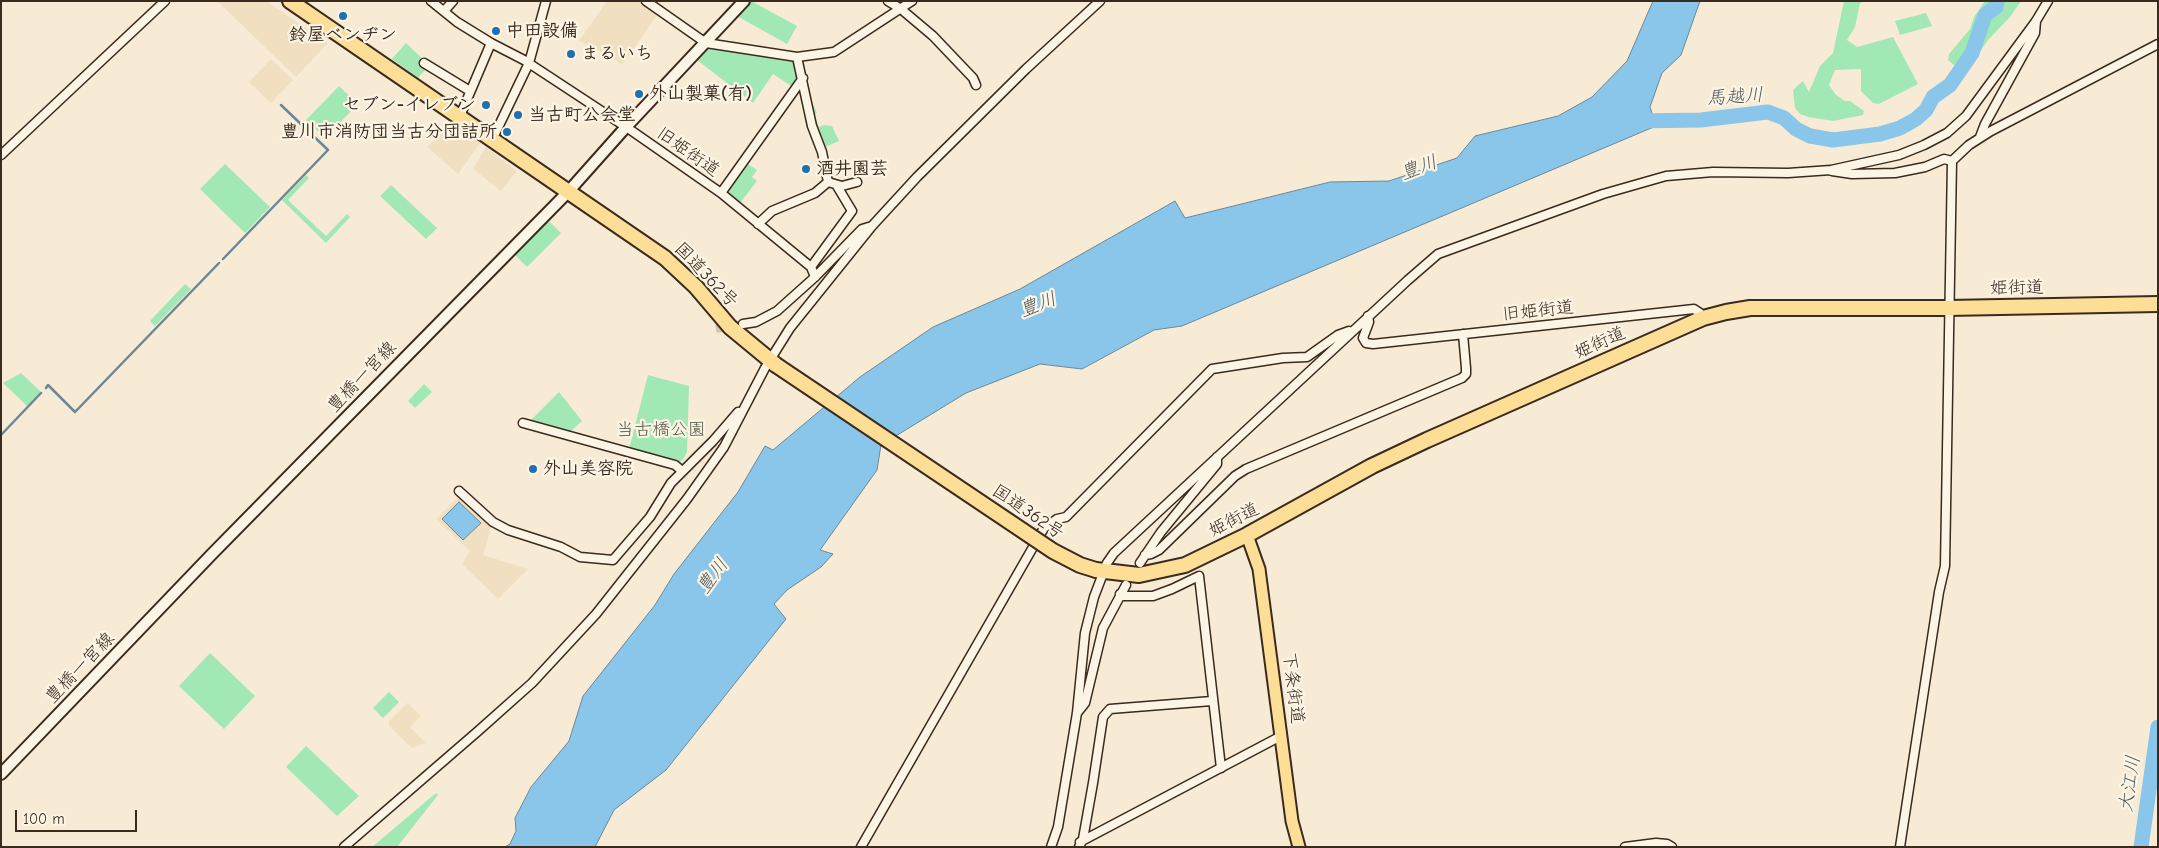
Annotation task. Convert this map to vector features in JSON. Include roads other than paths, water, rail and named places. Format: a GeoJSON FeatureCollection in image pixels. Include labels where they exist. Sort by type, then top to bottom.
{"type":"FeatureCollection","features":[{"type":"Feature","properties":{"kind":"highway","name":"国道362号"},"geometry":{"type":"LineString","coordinates":[[297,3],[492,140],[665,258],[696,288],[730,327],[773,362],[1053,551],[1071,561],[1099,571]]}},
{"type":"Feature","properties":{"kind":"highway","name":"姫街道"},"geometry":{"type":"LineString","coordinates":[[1099,571],[1139,575],[1185,565],[1247,535],[1380,462],[1703,318],[1750,308],[1948,308],[2158,304]]}},
{"type":"Feature","properties":{"kind":"main road","name":"豊橋一宮線"},"geometry":{"type":"LineString","coordinates":[[1,774],[212,554],[568,192],[744,1]]}},
{"type":"Feature","properties":{"kind":"main road","name":"下条街道"},"geometry":{"type":"LineString","coordinates":[[1247,535],[1259,569],[1292,821],[1299,847]]}},
{"type":"Feature","properties":{"kind":"street"},"geometry":{"type":"LineString","coordinates":[[1,155],[165,1]]}},
{"type":"Feature","properties":{"kind":"street","name":"旧姫街道"},"geometry":{"type":"LineString","coordinates":[[431,1],[457,22],[529,63],[721,193],[811,267],[816,276]]}},
{"type":"Feature","properties":{"kind":"street"},"geometry":{"type":"LineString","coordinates":[[444,11],[452,1]]}},
{"type":"Feature","properties":{"kind":"street"},"geometry":{"type":"LineString","coordinates":[[492,140],[529,63],[546,1]]}},
{"type":"Feature","properties":{"kind":"street"},"geometry":{"type":"LineString","coordinates":[[646,1],[706,43],[798,56],[834,52],[912,1]]}},
{"type":"Feature","properties":{"kind":"street"},"geometry":{"type":"LineString","coordinates":[[888,1],[901,9],[933,36],[973,78],[976,85]]}},
{"type":"Feature","properties":{"kind":"street"},"geometry":{"type":"LineString","coordinates":[[459,491],[493,522],[508,530],[561,547],[580,557],[613,560],[650,517],[670,483],[713,441],[747,401],[773,362],[790,328],[872,226],[917,177],[1026,69],[1100,1]]}},
{"type":"Feature","properties":{"kind":"street"},"geometry":{"type":"LineString","coordinates":[[1051,847],[1058,827],[1077,713],[1085,633],[1099,571],[1114,553],[1368,316],[1438,254],[1603,194],[1666,176],[1831,170],[1899,155],[1924,146],[1947,133],[1966,116],[2036,21],[2048,1]]}},
{"type":"Feature","properties":{"kind":"street"},"geometry":{"type":"LineString","coordinates":[[1980,137],[1985,124],[2035,33],[2036,21]]}},
{"type":"Feature","properties":{"kind":"street"},"geometry":{"type":"LineString","coordinates":[[460,116],[491,43]]}},
{"type":"Feature","properties":{"kind":"street"},"geometry":{"type":"LineString","coordinates":[[1900,847],[1937,601],[1945,566],[1952,161],[1980,137],[2158,44]]}},
{"type":"Feature","properties":{"kind":"street"},"geometry":{"type":"LineString","coordinates":[[798,56],[812,126],[822,152],[828,182]]}},
{"type":"Feature","properties":{"kind":"street"},"geometry":{"type":"LineString","coordinates":[[424,63],[470,91]]}},
{"type":"Feature","properties":{"kind":"street"},"geometry":{"type":"LineString","coordinates":[[721,193],[803,78]]}},
{"type":"Feature","properties":{"kind":"street"},"geometry":{"type":"LineString","coordinates":[[1831,170],[1835,173],[1852,174],[1895,173],[1925,167],[1944,159],[1952,161]]}},
{"type":"Feature","properties":{"kind":"street"},"geometry":{"type":"LineString","coordinates":[[828,182],[838,186],[857,182]]}},
{"type":"Feature","properties":{"kind":"street"},"geometry":{"type":"LineString","coordinates":[[758,224],[772,211],[815,193],[828,182]]}},
{"type":"Feature","properties":{"kind":"street"},"geometry":{"type":"LineString","coordinates":[[811,267],[852,211],[838,186]]}},
{"type":"Feature","properties":{"kind":"street"},"geometry":{"type":"LineString","coordinates":[[743,324],[756,322],[777,311],[816,276],[862,228],[872,226]]}},
{"type":"Feature","properties":{"kind":"street","name":"旧姫街道"},"geometry":{"type":"LineString","coordinates":[[1368,316],[1369,322],[1362,338],[1366,343],[1373,344],[1694,308],[1700,312],[1703,318]]}},
{"type":"Feature","properties":{"kind":"street"},"geometry":{"type":"LineString","coordinates":[[861,847],[1044,528],[1057,519],[1066,517],[1212,369],[1283,358],[1307,357],[1338,335],[1354,329]]}},
{"type":"Feature","properties":{"kind":"street"},"geometry":{"type":"LineString","coordinates":[[1146,555],[1159,550],[1235,476],[1246,469],[1462,378],[1466,374],[1463,334]]}},
{"type":"Feature","properties":{"kind":"street"},"geometry":{"type":"LineString","coordinates":[[344,847],[525,689],[596,614],[687,499],[724,447],[747,401]]}},
{"type":"Feature","properties":{"kind":"street"},"geometry":{"type":"LineString","coordinates":[[523,423],[675,465],[682,471]]}},
{"type":"Feature","properties":{"kind":"street"},"geometry":{"type":"LineString","coordinates":[[1140,563],[1161,532],[1217,464],[1217,457]]}},
{"type":"Feature","properties":{"kind":"street"},"geometry":{"type":"LineString","coordinates":[[1120,594],[1125,596],[1153,596],[1199,576],[1220,768]]}},
{"type":"Feature","properties":{"kind":"street"},"geometry":{"type":"LineString","coordinates":[[1077,713],[1085,703],[1103,628],[1126,586]]}},
{"type":"Feature","properties":{"kind":"street"},"geometry":{"type":"LineString","coordinates":[[1079,844],[1103,717],[1110,709],[1212,700]]}},
{"type":"Feature","properties":{"kind":"street"},"geometry":{"type":"LineString","coordinates":[[1079,844],[1281,736]]}},
{"type":"Feature","properties":{"kind":"street"},"geometry":{"type":"LineString","coordinates":[[1625,847],[1656,843],[1667,844],[1672,847]]}},
{"type":"Feature","properties":{"kind":"water","name":"豊川"},"geometry":{"type":"Polygon","coordinates":[[[1653,1],[1700,1],[1681,55],[1662,73],[1650,107],[1656,126],[1182,326],[1154,330],[1082,369],[1040,364],[966,393],[881,445],[877,470],[820,550],[833,554],[821,567],[787,590],[774,604],[786,619],[666,770],[614,810],[595,847],[505,847],[510,844],[516,831],[515,818],[531,787],[569,741],[583,696],[655,605],[674,574],[738,492],[765,446],[773,450],[860,377],[933,327],[1020,289],[1175,201],[1185,218],[1330,182],[1389,181],[1457,158],[1475,136],[1558,116],[1592,97],[1627,61],[1653,1]]]}},
{"type":"Feature","properties":{"kind":"water"},"geometry":{"type":"Polygon","coordinates":[[[459,502],[481,523],[463,540],[442,519],[459,502]]]}},
{"type":"Feature","properties":{"kind":"waterway","name":"馬越川"},"geometry":{"type":"LineString","coordinates":[[1634,121],[1701,120],[1768,112],[1784,118],[1796,129],[1810,136],[1833,140],[1880,134],[1900,128],[1916,119],[1926,110],[1933,97],[1950,85],[1972,53],[1985,15],[1996,7],[1997,1]]}},
{"type":"Feature","properties":{"kind":"waterway"},"geometry":{"type":"LineString","coordinates":[[223,259],[328,150],[281,105]]}},
{"type":"Feature","properties":{"kind":"waterway"},"geometry":{"type":"LineString","coordinates":[[46,388],[48,385],[75,412],[219,263]]}},
{"type":"Feature","properties":{"kind":"waterway"},"geometry":{"type":"LineString","coordinates":[[1,435],[41,393]]}},
{"type":"Feature","properties":{"kind":"waterway","name":"大江川"},"geometry":{"type":"LineString","coordinates":[[2141,847],[2158,727]]}},
{"type":"Feature","properties":{"kind":"tunnel"},"geometry":{"type":"LineString","coordinates":[[716,329],[731,326]]}},
{"type":"Feature","properties":{"kind":"place","name":"鈴屋ベンヂン"},"geometry":{"type":"Point","coordinates":[343,16]}},
{"type":"Feature","properties":{"kind":"place","name":"中田設備"},"geometry":{"type":"Point","coordinates":[496,31]}},
{"type":"Feature","properties":{"kind":"place","name":"まるいち"},"geometry":{"type":"Point","coordinates":[571,54]}},
{"type":"Feature","properties":{"kind":"place","name":"外山製菓(有)"},"geometry":{"type":"Point","coordinates":[639,94]}},
{"type":"Feature","properties":{"kind":"place","name":"セブン-イレブン"},"geometry":{"type":"Point","coordinates":[486,105]}},
{"type":"Feature","properties":{"kind":"place","name":"当古町公会堂"},"geometry":{"type":"Point","coordinates":[518,115]}},
{"type":"Feature","properties":{"kind":"place","name":"豊川市消防団当古分団詰所"},"geometry":{"type":"Point","coordinates":[507,132]}},
{"type":"Feature","properties":{"kind":"place","name":"酒井園芸"},"geometry":{"type":"Point","coordinates":[806,169]}},
{"type":"Feature","properties":{"kind":"place","name":"外山美容院"},"geometry":{"type":"Point","coordinates":[533,469]}},
{"type":"Feature","properties":{"kind":"park label","name":"当古橋公園"},"geometry":{"type":"Point","coordinates":[661,430]}}]}
